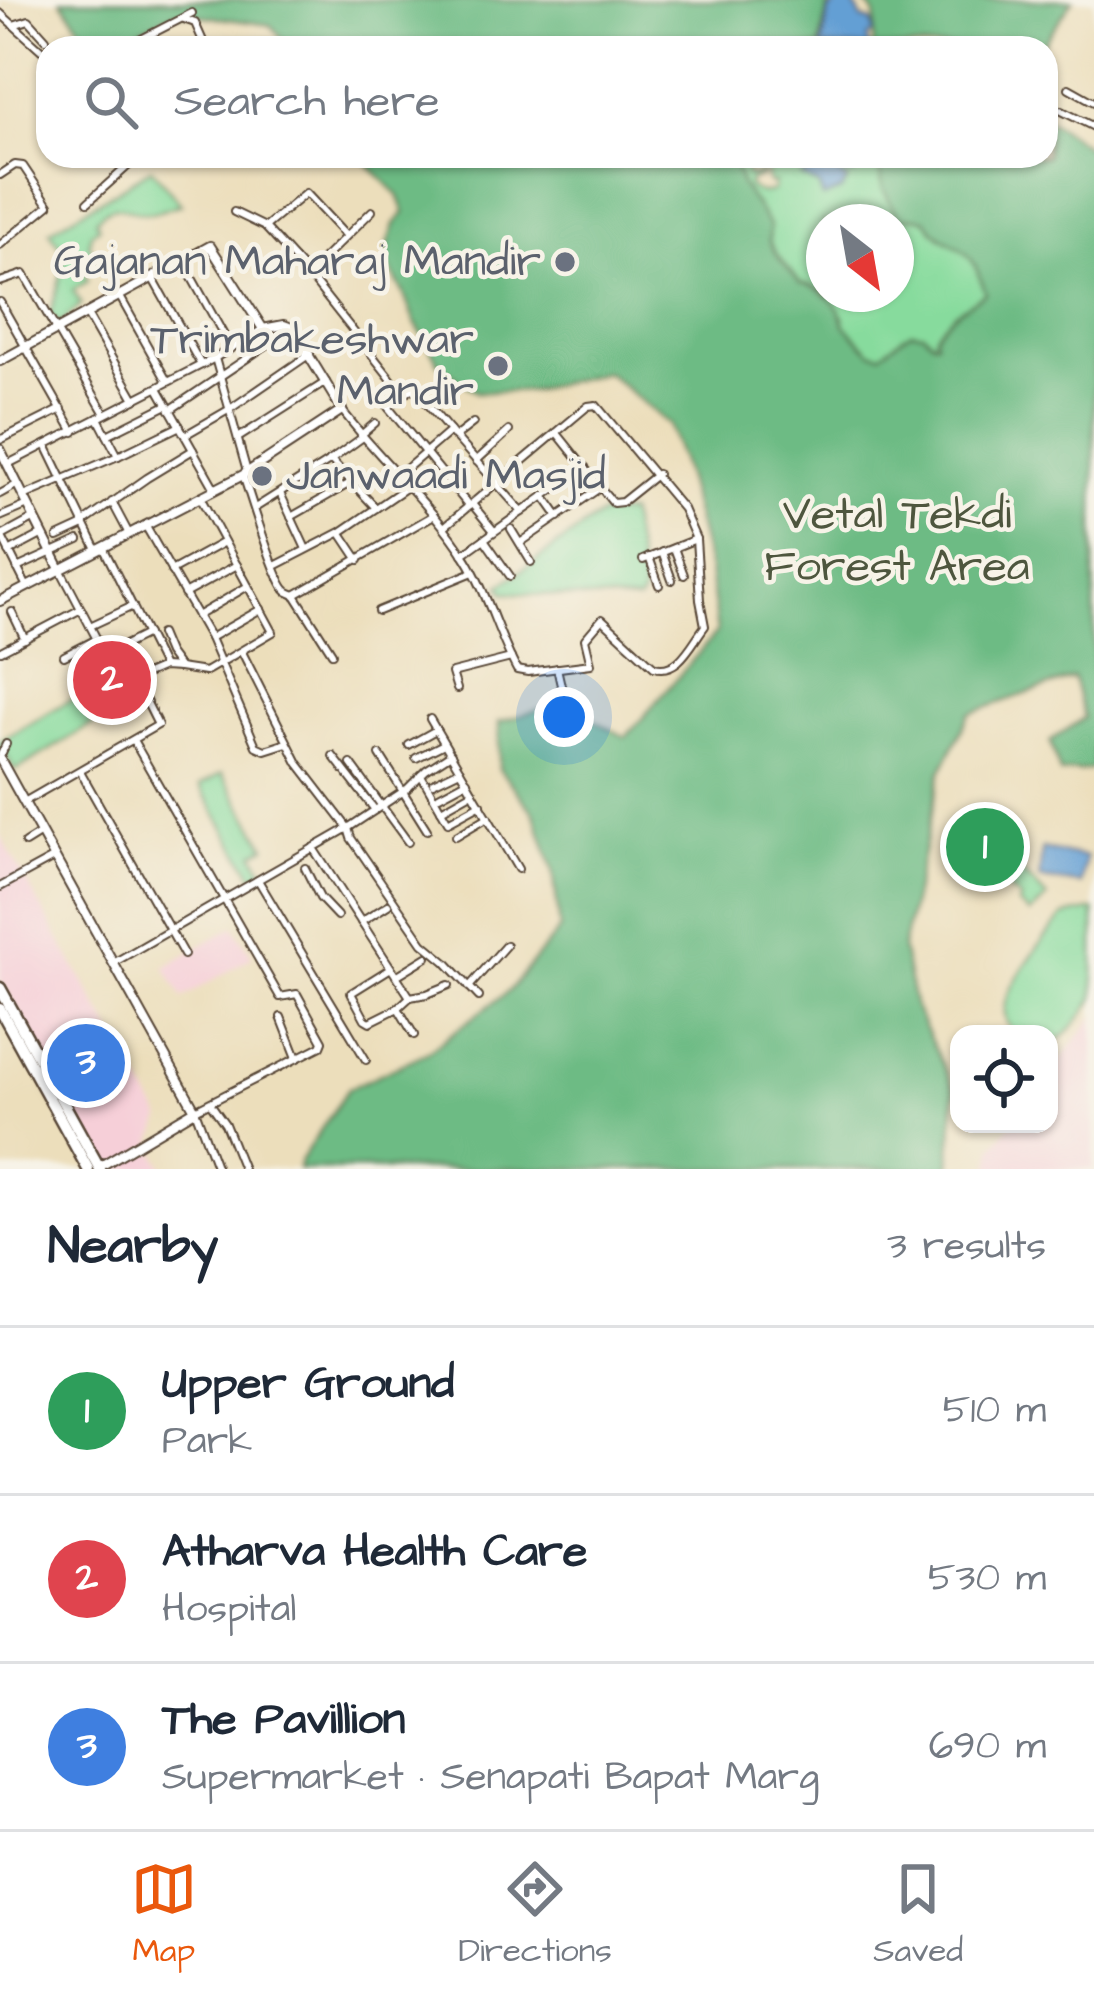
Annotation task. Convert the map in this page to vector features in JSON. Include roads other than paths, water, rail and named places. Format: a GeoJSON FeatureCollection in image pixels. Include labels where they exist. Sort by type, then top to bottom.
{"type":"FeatureCollection","features":[{"type":"Feature","properties":{"kind":"main road"},"geometry":{"type":"LineString","coordinates":[[0,988],[92,1168]]}},
{"type":"Feature","properties":{"kind":"main road"},"geometry":{"type":"LineString","coordinates":[[0,1009],[92,1168]]}},
{"type":"Feature","properties":{"kind":"street"},"geometry":{"type":"LineString","coordinates":[[0,13],[36,45]]}},
{"type":"Feature","properties":{"kind":"street"},"geometry":{"type":"LineString","coordinates":[[147,36],[192,13]]}},
{"type":"Feature","properties":{"kind":"street"},"geometry":{"type":"LineString","coordinates":[[180,19],[196,23],[201,36]]}},
{"type":"Feature","properties":{"kind":"street"},"geometry":{"type":"LineString","coordinates":[[14,25],[29,20],[44,36]]}},
{"type":"Feature","properties":{"kind":"street"},"geometry":{"type":"LineString","coordinates":[[1069,88],[1094,102]]}},
{"type":"Feature","properties":{"kind":"street"},"geometry":{"type":"LineString","coordinates":[[1058,109],[1094,127]]}},
{"type":"Feature","properties":{"kind":"street"},"geometry":{"type":"LineString","coordinates":[[0,176],[15,165],[25,167],[50,205],[0,245]]}},
{"type":"Feature","properties":{"kind":"street"},"geometry":{"type":"LineString","coordinates":[[88,202],[127,168]]}},
{"type":"Feature","properties":{"kind":"street"},"geometry":{"type":"LineString","coordinates":[[266,227],[306,193],[346,236]]}},
{"type":"Feature","properties":{"kind":"street"},"geometry":{"type":"LineString","coordinates":[[308,274],[372,211]]}},
{"type":"Feature","properties":{"kind":"street"},"geometry":{"type":"LineString","coordinates":[[234,212],[266,227],[403,394]]}},
{"type":"Feature","properties":{"kind":"street"},"geometry":{"type":"LineString","coordinates":[[0,361],[210,246],[262,329]]}},
{"type":"Feature","properties":{"kind":"street"},"geometry":{"type":"LineString","coordinates":[[182,260],[231,348]]}},
{"type":"Feature","properties":{"kind":"street"},"geometry":{"type":"LineString","coordinates":[[0,282],[23,274],[102,416],[118,457]]}},
{"type":"Feature","properties":{"kind":"street"},"geometry":{"type":"LineString","coordinates":[[152,277],[201,365]]}},
{"type":"Feature","properties":{"kind":"street"},"geometry":{"type":"LineString","coordinates":[[119,295],[168,382]]}},
{"type":"Feature","properties":{"kind":"street"},"geometry":{"type":"LineString","coordinates":[[0,302],[74,432]]}},
{"type":"Feature","properties":{"kind":"street"},"geometry":{"type":"LineString","coordinates":[[86,313],[135,399]]}},
{"type":"Feature","properties":{"kind":"street"},"geometry":{"type":"LineString","coordinates":[[8,464],[262,329],[284,325],[292,328],[362,436],[445,527],[473,572],[520,671],[591,664],[585,639],[602,619],[654,667],[673,668],[705,626],[696,539],[683,509],[596,406],[588,406],[445,527]]}},
{"type":"Feature","properties":{"kind":"street"},"geometry":{"type":"LineString","coordinates":[[107,435],[168,408],[292,328]]}},
{"type":"Feature","properties":{"kind":"street"},"geometry":{"type":"LineString","coordinates":[[185,435],[310,354]]}},
{"type":"Feature","properties":{"kind":"street"},"geometry":{"type":"LineString","coordinates":[[214,358],[275,566],[286,591],[295,595],[332,653]]}},
{"type":"Feature","properties":{"kind":"street"},"geometry":{"type":"LineString","coordinates":[[238,439],[326,382]]}},
{"type":"Feature","properties":{"kind":"street"},"geometry":{"type":"LineString","coordinates":[[158,387],[215,489]]}},
{"type":"Feature","properties":{"kind":"street"},"geometry":{"type":"LineString","coordinates":[[494,532],[388,407],[403,394],[413,388],[522,512]]}},
{"type":"Feature","properties":{"kind":"street"},"geometry":{"type":"LineString","coordinates":[[24,802],[157,727],[158,721],[141,691],[105,656],[0,444],[62,409]]}},
{"type":"Feature","properties":{"kind":"street"},"geometry":{"type":"LineString","coordinates":[[0,602],[245,474],[342,410]]}},
{"type":"Feature","properties":{"kind":"street"},"geometry":{"type":"LineString","coordinates":[[255,508],[331,460],[375,423]]}},
{"type":"Feature","properties":{"kind":"street"},"geometry":{"type":"LineString","coordinates":[[397,477],[473,423]]}},
{"type":"Feature","properties":{"kind":"street"},"geometry":{"type":"LineString","coordinates":[[0,517],[62,480],[179,426]]}},
{"type":"Feature","properties":{"kind":"street"},"geometry":{"type":"LineString","coordinates":[[476,461],[508,431]]}},
{"type":"Feature","properties":{"kind":"street"},"geometry":{"type":"LineString","coordinates":[[557,433],[609,500],[618,504],[657,474]]}},
{"type":"Feature","properties":{"kind":"street"},"geometry":{"type":"LineString","coordinates":[[46,446],[163,667]]}},
{"type":"Feature","properties":{"kind":"street"},"geometry":{"type":"LineString","coordinates":[[58,537],[194,450]]}},
{"type":"Feature","properties":{"kind":"street"},"geometry":{"type":"LineString","coordinates":[[331,460],[376,508]]}},
{"type":"Feature","properties":{"kind":"street"},"geometry":{"type":"LineString","coordinates":[[463,554],[585,467]]}},
{"type":"Feature","properties":{"kind":"street"},"geometry":{"type":"LineString","coordinates":[[291,517],[352,482]]}},
{"type":"Feature","properties":{"kind":"street"},"geometry":{"type":"LineString","coordinates":[[0,494],[18,484]]}},
{"type":"Feature","properties":{"kind":"street"},"geometry":{"type":"LineString","coordinates":[[275,566],[340,532],[407,487]]}},
{"type":"Feature","properties":{"kind":"street"},"geometry":{"type":"LineString","coordinates":[[520,543],[601,487]]}},
{"type":"Feature","properties":{"kind":"street"},"geometry":{"type":"LineString","coordinates":[[280,493],[306,549]]}},
{"type":"Feature","properties":{"kind":"street"},"geometry":{"type":"LineString","coordinates":[[544,496],[559,517]]}},
{"type":"Feature","properties":{"kind":"street"},"geometry":{"type":"LineString","coordinates":[[128,682],[163,667],[206,672],[272,634],[200,497]]}},
{"type":"Feature","properties":{"kind":"street"},"geometry":{"type":"LineString","coordinates":[[112,502],[129,534]]}},
{"type":"Feature","properties":{"kind":"street"},"geometry":{"type":"LineString","coordinates":[[295,595],[434,515]]}},
{"type":"Feature","properties":{"kind":"street"},"geometry":{"type":"LineString","coordinates":[[27,587],[1,535],[35,518]]}},
{"type":"Feature","properties":{"kind":"street"},"geometry":{"type":"LineString","coordinates":[[145,525],[210,638],[256,746],[262,750],[287,743]]}},
{"type":"Feature","properties":{"kind":"street"},"geometry":{"type":"LineString","coordinates":[[511,529],[531,562]]}},
{"type":"Feature","properties":{"kind":"street"},"geometry":{"type":"LineString","coordinates":[[340,532],[359,560]]}},
{"type":"Feature","properties":{"kind":"street"},"geometry":{"type":"LineString","coordinates":[[9,552],[43,534]]}},
{"type":"Feature","properties":{"kind":"street"},"geometry":{"type":"LineString","coordinates":[[484,539],[510,576]]}},
{"type":"Feature","properties":{"kind":"street"},"geometry":{"type":"LineString","coordinates":[[659,584],[646,558],[696,539]]}},
{"type":"Feature","properties":{"kind":"street"},"geometry":{"type":"LineString","coordinates":[[17,568],[80,540]]}},
{"type":"Feature","properties":{"kind":"street"},"geometry":{"type":"LineString","coordinates":[[171,571],[224,542]]}},
{"type":"Feature","properties":{"kind":"street"},"geometry":{"type":"LineString","coordinates":[[674,548],[684,575]]}},
{"type":"Feature","properties":{"kind":"street"},"geometry":{"type":"LineString","coordinates":[[662,552],[672,580]]}},
{"type":"Feature","properties":{"kind":"street"},"geometry":{"type":"LineString","coordinates":[[184,594],[237,565]]}},
{"type":"Feature","properties":{"kind":"street"},"geometry":{"type":"LineString","coordinates":[[378,611],[473,572]]}},
{"type":"Feature","properties":{"kind":"street"},"geometry":{"type":"LineString","coordinates":[[197,616],[248,586]]}},
{"type":"Feature","properties":{"kind":"street"},"geometry":{"type":"LineString","coordinates":[[90,626],[133,606]]}},
{"type":"Feature","properties":{"kind":"street"},"geometry":{"type":"LineString","coordinates":[[2,652],[81,609]]}},
{"type":"Feature","properties":{"kind":"street"},"geometry":{"type":"LineString","coordinates":[[210,638],[261,609]]}},
{"type":"Feature","properties":{"kind":"street"},"geometry":{"type":"LineString","coordinates":[[11,612],[25,639]]}},
{"type":"Feature","properties":{"kind":"street"},"geometry":{"type":"LineString","coordinates":[[105,656],[147,634]]}},
{"type":"Feature","properties":{"kind":"street"},"geometry":{"type":"LineString","coordinates":[[160,634],[179,668]]}},
{"type":"Feature","properties":{"kind":"street"},"geometry":{"type":"LineString","coordinates":[[64,656],[97,639]]}},
{"type":"Feature","properties":{"kind":"street"},"geometry":{"type":"LineString","coordinates":[[242,652],[298,764],[348,828],[423,943],[479,997]]}},
{"type":"Feature","properties":{"kind":"street"},"geometry":{"type":"LineString","coordinates":[[457,689],[452,674],[511,658]]}},
{"type":"Feature","properties":{"kind":"street"},"geometry":{"type":"LineString","coordinates":[[76,682],[110,664]]}},
{"type":"Feature","properties":{"kind":"street"},"geometry":{"type":"LineString","coordinates":[[557,668],[565,703]]}},
{"type":"Feature","properties":{"kind":"street"},"geometry":{"type":"LineString","coordinates":[[430,719],[518,869]]}},
{"type":"Feature","properties":{"kind":"street"},"geometry":{"type":"LineString","coordinates":[[409,746],[436,730]]}},
{"type":"Feature","properties":{"kind":"street"},"geometry":{"type":"LineString","coordinates":[[92,1168],[323,1041],[297,994],[280,997],[133,740]]}},
{"type":"Feature","properties":{"kind":"street"},"geometry":{"type":"LineString","coordinates":[[416,758],[444,743]]}},
{"type":"Feature","properties":{"kind":"street"},"geometry":{"type":"LineString","coordinates":[[6,744],[0,758],[195,1110],[217,1169]]}},
{"type":"Feature","properties":{"kind":"street"},"geometry":{"type":"LineString","coordinates":[[380,754],[427,830]]}},
{"type":"Feature","properties":{"kind":"street"},"geometry":{"type":"LineString","coordinates":[[116,962],[348,828],[451,754]]}},
{"type":"Feature","properties":{"kind":"street"},"geometry":{"type":"LineString","coordinates":[[333,756],[408,842]]}},
{"type":"Feature","properties":{"kind":"street"},"geometry":{"type":"LineString","coordinates":[[352,764],[379,807]]}},
{"type":"Feature","properties":{"kind":"street"},"geometry":{"type":"LineString","coordinates":[[433,782],[460,770]]}},
{"type":"Feature","properties":{"kind":"street"},"geometry":{"type":"LineString","coordinates":[[80,771],[184,956]]}},
{"type":"Feature","properties":{"kind":"street"},"geometry":{"type":"LineString","coordinates":[[421,775],[449,822],[481,804]]}},
{"type":"Feature","properties":{"kind":"street"},"geometry":{"type":"LineString","coordinates":[[439,796],[467,781]]}},
{"type":"Feature","properties":{"kind":"street"},"geometry":{"type":"LineString","coordinates":[[441,810],[473,792]]}},
{"type":"Feature","properties":{"kind":"street"},"geometry":{"type":"LineString","coordinates":[[456,836],[488,817]]}},
{"type":"Feature","properties":{"kind":"street"},"geometry":{"type":"LineString","coordinates":[[25,843],[41,833]]}},
{"type":"Feature","properties":{"kind":"street"},"geometry":{"type":"LineString","coordinates":[[313,848],[410,998]]}},
{"type":"Feature","properties":{"kind":"street"},"geometry":{"type":"LineString","coordinates":[[0,887],[55,857]]}},
{"type":"Feature","properties":{"kind":"street"},"geometry":{"type":"LineString","coordinates":[[305,868],[320,898],[338,916]]}},
{"type":"Feature","properties":{"kind":"street"},"geometry":{"type":"LineString","coordinates":[[258,880],[366,1060]]}},
{"type":"Feature","properties":{"kind":"street"},"geometry":{"type":"LineString","coordinates":[[361,922],[388,905]]}},
{"type":"Feature","properties":{"kind":"street"},"geometry":{"type":"LineString","coordinates":[[469,987],[506,945]]}},
{"type":"Feature","properties":{"kind":"street"},"geometry":{"type":"LineString","coordinates":[[427,957],[351,993],[365,1018],[370,1022],[410,998],[449,985]]}},
{"type":"Feature","properties":{"kind":"street"},"geometry":{"type":"LineString","coordinates":[[398,1008],[415,1035]]}},
{"type":"Feature","properties":{"kind":"street"},"geometry":{"type":"LineString","coordinates":[[281,1017],[297,1058]]}},
{"type":"Feature","properties":{"kind":"street"},"geometry":{"type":"LineString","coordinates":[[210,1103],[225,1124],[243,1169]]}},
{"type":"Feature","properties":{"kind":"water"},"geometry":{"type":"Polygon","coordinates":[[[852,0],[862,19],[872,22],[870,36],[824,36],[829,11],[839,1],[852,0]]]}},
{"type":"Feature","properties":{"kind":"water"},"geometry":{"type":"Polygon","coordinates":[[[856,168],[854,174],[840,172],[847,180],[842,190],[823,198],[819,186],[801,176],[856,168]]]}},
{"type":"Feature","properties":{"kind":"water"},"geometry":{"type":"Polygon","coordinates":[[[1042,849],[1086,857],[1081,884],[1039,879],[1042,849]]]}},
{"type":"Feature","properties":{"kind":"place","name":"Gajanan Maharaj Mandir"},"geometry":{"type":"Point","coordinates":[565,262]}},
{"type":"Feature","properties":{"kind":"place","name":"Trimbakeshwar Mandir"},"geometry":{"type":"Point","coordinates":[498,366]}},
{"type":"Feature","properties":{"kind":"place","name":"Janwaadi Masjid"},"geometry":{"type":"Point","coordinates":[262,476]}},
{"type":"Feature","properties":{"kind":"place","name":"Atharva Health Care"},"geometry":{"type":"Point","coordinates":[112,680]}},
{"type":"Feature","properties":{"kind":"place","name":"Upper Ground"},"geometry":{"type":"Point","coordinates":[985,847]}},
{"type":"Feature","properties":{"kind":"place","name":"The Pavillion"},"geometry":{"type":"Point","coordinates":[86,1063]}},
{"type":"Feature","properties":{"kind":"park label","name":"Vetal Tekdi Forest Area"},"geometry":{"type":"Point","coordinates":[897,541]}}]}
